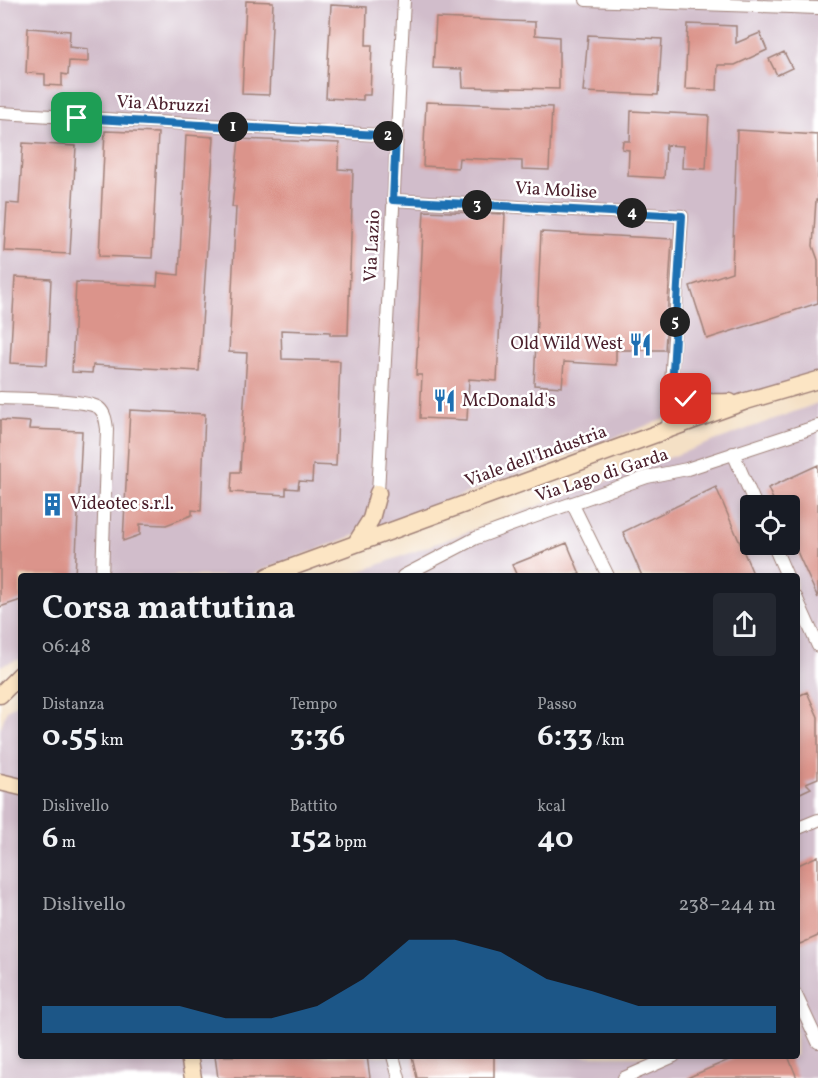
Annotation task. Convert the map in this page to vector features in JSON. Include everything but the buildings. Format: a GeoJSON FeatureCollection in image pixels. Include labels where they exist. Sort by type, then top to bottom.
{"type":"FeatureCollection","features":[{"type":"Feature","properties":{"kind":"main road","name":"Viale dell'Industria"},"geometry":{"type":"LineString","coordinates":[[276,573],[746,401],[818,380]]}},
{"type":"Feature","properties":{"kind":"main road"},"geometry":{"type":"LineString","coordinates":[[672,389],[686,399],[707,403],[746,401]]}},
{"type":"Feature","properties":{"kind":"main road"},"geometry":{"type":"LineString","coordinates":[[378,494],[387,520],[395,530]]}},
{"type":"Feature","properties":{"kind":"main road"},"geometry":{"type":"LineString","coordinates":[[356,543],[371,519],[378,494]]}},
{"type":"Feature","properties":{"kind":"main road"},"geometry":{"type":"LineString","coordinates":[[0,677],[18,674]]}},
{"type":"Feature","properties":{"kind":"main road"},"geometry":{"type":"LineString","coordinates":[[0,695],[18,676]]}},
{"type":"Feature","properties":{"kind":"main road"},"geometry":{"type":"LineString","coordinates":[[0,770],[12,784]]}},
{"type":"Feature","properties":{"kind":"main road"},"geometry":{"type":"LineString","coordinates":[[190,1059],[193,1078]]}},
{"type":"Feature","properties":{"kind":"street","name":"Via Lazio"},"geometry":{"type":"LineString","coordinates":[[378,494],[404,0]]}},
{"type":"Feature","properties":{"kind":"street"},"geometry":{"type":"LineString","coordinates":[[586,0],[818,8]]}},
{"type":"Feature","properties":{"kind":"street","name":"Via Abruzzi"},"geometry":{"type":"LineString","coordinates":[[0,113],[396,136]]}},
{"type":"Feature","properties":{"kind":"street","name":"Via Molise"},"geometry":{"type":"LineString","coordinates":[[393,200],[682,216],[668,430]]}},
{"type":"Feature","properties":{"kind":"street"},"geometry":{"type":"LineString","coordinates":[[0,398],[84,403],[98,406],[103,412],[107,429],[102,573]]}},
{"type":"Feature","properties":{"kind":"street","name":"Via Lago di Garda"},"geometry":{"type":"LineString","coordinates":[[409,573],[476,538],[572,503],[647,477],[687,468],[818,426]]}},
{"type":"Feature","properties":{"kind":"street"},"geometry":{"type":"LineString","coordinates":[[733,453],[751,495]]}},
{"type":"Feature","properties":{"kind":"street"},"geometry":{"type":"LineString","coordinates":[[572,503],[607,573]]}},
{"type":"Feature","properties":{"kind":"street"},"geometry":{"type":"LineString","coordinates":[[778,555],[786,573]]}},
{"type":"Feature","properties":{"kind":"street"},"geometry":{"type":"LineString","coordinates":[[800,606],[818,646]]}},
{"type":"Feature","properties":{"kind":"street"},"geometry":{"type":"LineString","coordinates":[[800,827],[818,820]]}},
{"type":"Feature","properties":{"kind":"street"},"geometry":{"type":"LineString","coordinates":[[800,1005],[818,1042]]}},
{"type":"Feature","properties":{"kind":"street"},"geometry":{"type":"LineString","coordinates":[[394,1059],[399,1078]]}},
{"type":"Feature","properties":{"kind":"street"},"geometry":{"type":"LineString","coordinates":[[624,1078],[667,1059]]}},
{"type":"Feature","properties":{"kind":"shaded area"},"geometry":{"type":"Polygon","coordinates":[[[0,0],[818,0],[818,380],[707,403],[255,573],[18,573],[18,660],[0,666],[0,0]]]}},
{"type":"Feature","properties":{"kind":"shaded area"},"geometry":{"type":"Polygon","coordinates":[[[818,403],[818,1078],[0,1078],[0,729],[7,710],[18,703],[18,1059],[800,1059],[800,573],[356,573],[818,403]]]}},
{"type":"Feature","properties":{"kind":"place","name":"Old Wild West"},"geometry":{"type":"Point","coordinates":[641,344]}},
{"type":"Feature","properties":{"kind":"place","name":"McDonald's"},"geometry":{"type":"Point","coordinates":[444,401]}},
{"type":"Feature","properties":{"kind":"place","name":"Videotec s.r.l."},"geometry":{"type":"Point","coordinates":[52,504]}},
{"type":"Feature","properties":{"kind":"route"},"geometry":{"type":"LineString","coordinates":[[77,118],[396,136],[393,200],[682,216],[672,389],[686,399]]}}]}
